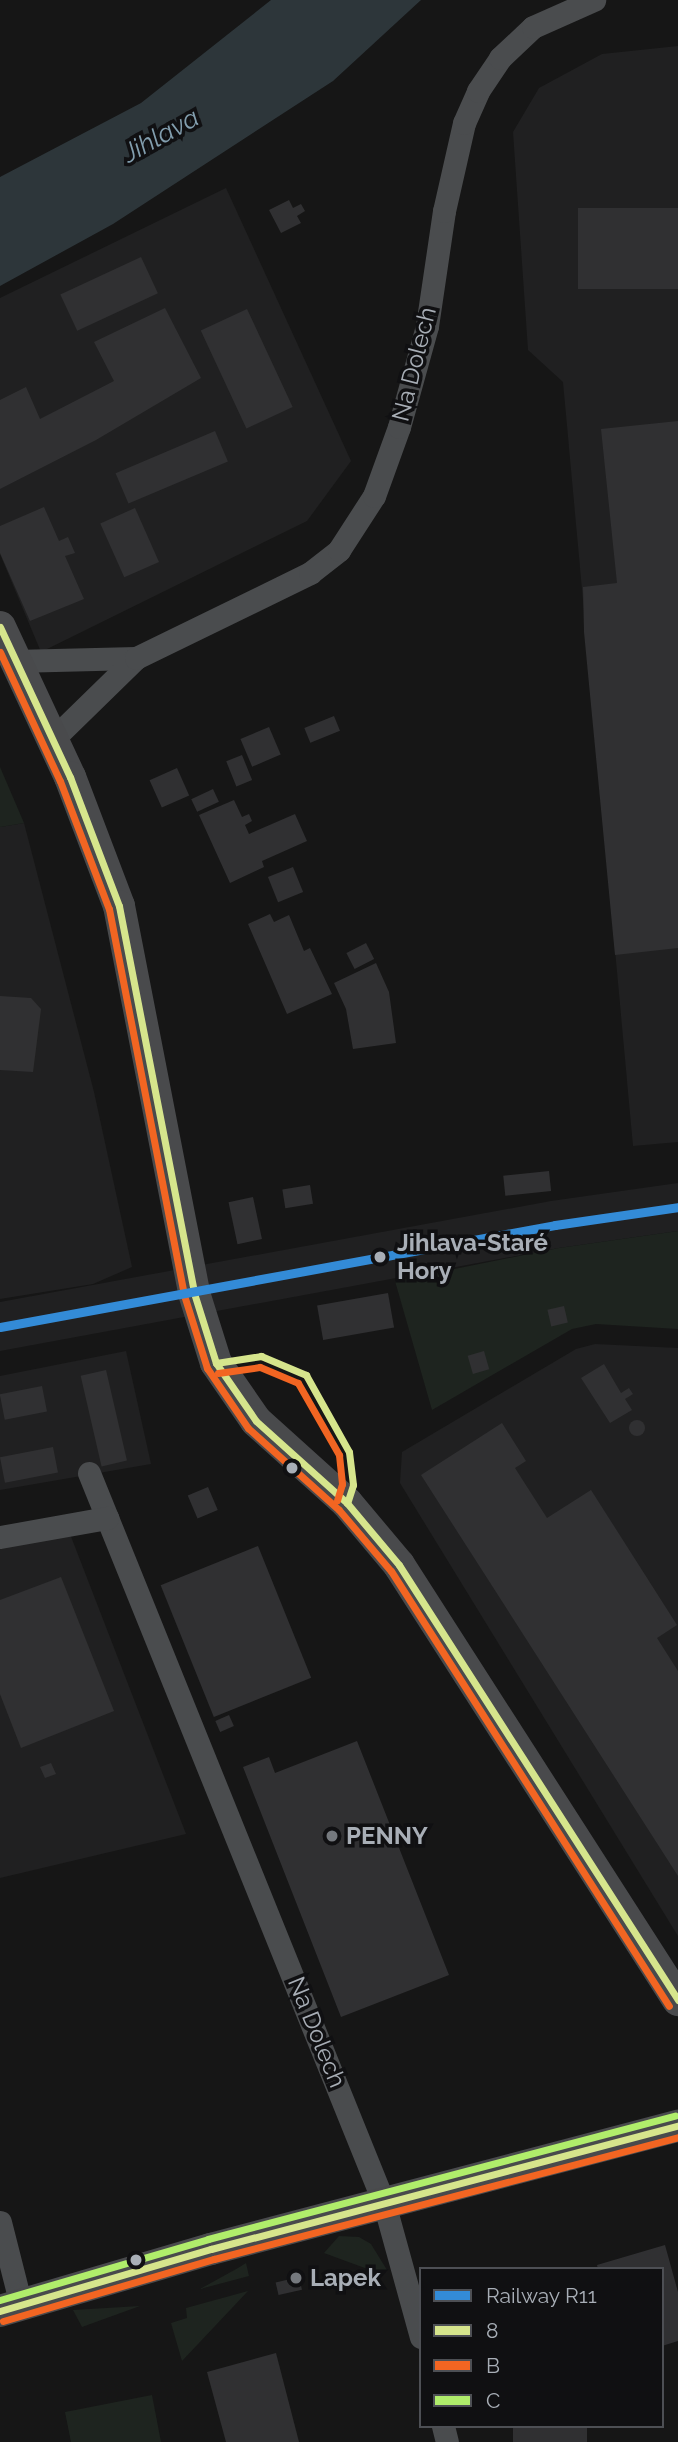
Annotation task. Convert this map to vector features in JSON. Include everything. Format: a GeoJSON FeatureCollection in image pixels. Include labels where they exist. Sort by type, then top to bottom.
{"type":"FeatureCollection","features":[{"type":"Feature","properties":{"kind":"main road"},"geometry":{"type":"LineString","coordinates":[[0,627],[52,740],[119,906],[194,1293],[216,1363],[256,1421],[347,1503],[399,1565],[678,2000]]}},
{"type":"Feature","properties":{"kind":"main road"},"geometry":{"type":"LineString","coordinates":[[10,2308],[384,2203],[678,2126]]}},
{"type":"Feature","properties":{"kind":"street","name":"Na Dolech"},"geometry":{"type":"LineString","coordinates":[[52,740],[136,658],[310,573],[339,550],[374,496],[399,427],[427,326],[444,211],[464,123],[478,91],[500,58],[533,27],[594,0]]}},
{"type":"Feature","properties":{"kind":"street","name":"Na Dolech"},"geometry":{"type":"LineString","coordinates":[[14,661],[136,658]]}},
{"type":"Feature","properties":{"kind":"street","name":"Na Dolech"},"geometry":{"type":"LineString","coordinates":[[89,1473],[384,2203],[419,2330]]}},
{"type":"Feature","properties":{"kind":"street"},"geometry":{"type":"LineString","coordinates":[[0,1537],[107,1518]]}},
{"type":"Feature","properties":{"kind":"street"},"geometry":{"type":"LineString","coordinates":[[0,2222],[10,2308]]}},
{"type":"Feature","properties":{"kind":"shaded area"},"geometry":{"type":"Polygon","coordinates":[[[678,46],[678,1142],[633,1146],[563,382],[528,350],[513,132],[539,88],[602,54],[678,46]]]}},
{"type":"Feature","properties":{"kind":"shaded area"},"geometry":{"type":"Polygon","coordinates":[[[226,188],[351,461],[307,521],[41,652],[0,554],[0,298],[226,188]]]}},
{"type":"Feature","properties":{"kind":"shaded area"},"geometry":{"type":"Polygon","coordinates":[[[0,767],[24,823],[0,827],[0,767]]]}},
{"type":"Feature","properties":{"kind":"shaded area"},"geometry":{"type":"Polygon","coordinates":[[[24,823],[94,1092],[132,1267],[93,1284],[0,1299],[0,827],[24,823]]]}},
{"type":"Feature","properties":{"kind":"shaded area"},"geometry":{"type":"Polygon","coordinates":[[[678,1183],[678,1231],[559,1248],[0,1351],[0,1302],[551,1201],[678,1183]]]}},
{"type":"Feature","properties":{"kind":"shaded area"},"geometry":{"type":"Polygon","coordinates":[[[678,1231],[678,1329],[596,1324],[572,1329],[432,1410],[395,1281],[559,1248],[678,1231]]]}},
{"type":"Feature","properties":{"kind":"shaded area"},"geometry":{"type":"Polygon","coordinates":[[[595,1344],[678,1348],[678,1936],[400,1483],[402,1452],[576,1349],[595,1344]]]}},
{"type":"Feature","properties":{"kind":"shaded area"},"geometry":{"type":"Polygon","coordinates":[[[126,1351],[151,1464],[0,1490],[0,1376],[126,1351]]]}},
{"type":"Feature","properties":{"kind":"shaded area"},"geometry":{"type":"Polygon","coordinates":[[[70,1534],[186,1834],[0,1878],[0,1547],[70,1534]]]}},
{"type":"Feature","properties":{"kind":"shaded area"},"geometry":{"type":"Polygon","coordinates":[[[339,2236],[359,2237],[371,2244],[387,2270],[373,2271],[324,2253],[339,2236]]]}},
{"type":"Feature","properties":{"kind":"shaded area"},"geometry":{"type":"Polygon","coordinates":[[[246,2263],[249,2276],[200,2289],[238,2268],[246,2263]]]}},
{"type":"Feature","properties":{"kind":"shaded area"},"geometry":{"type":"Polygon","coordinates":[[[248,2291],[182,2361],[171,2323],[187,2318],[186,2308],[248,2291]]]}},
{"type":"Feature","properties":{"kind":"shaded area"},"geometry":{"type":"Polygon","coordinates":[[[140,2306],[82,2327],[73,2310],[140,2306]]]}},
{"type":"Feature","properties":{"kind":"shaded area"},"geometry":{"type":"Polygon","coordinates":[[[152,2395],[161,2442],[71,2442],[65,2412],[152,2395]]]}},
{"type":"Feature","properties":{"kind":"water","name":"Jihlava"},"geometry":{"type":"Polygon","coordinates":[[[271,0],[421,0],[333,81],[113,224],[0,286],[0,177],[141,103],[271,0]]]}},
{"type":"Feature","properties":{"kind":"building"},"geometry":{"type":"Polygon","coordinates":[[[289,200],[293,208],[301,204],[305,211],[297,216],[301,223],[281,233],[269,210],[289,200]]]}},
{"type":"Feature","properties":{"kind":"building"},"geometry":{"type":"Polygon","coordinates":[[[578,208],[678,208],[678,289],[578,289],[578,208]]]}},
{"type":"Feature","properties":{"kind":"building"},"geometry":{"type":"Polygon","coordinates":[[[141,257],[158,293],[77,331],[60,295],[141,257]]]}},
{"type":"Feature","properties":{"kind":"building"},"geometry":{"type":"Polygon","coordinates":[[[165,308],[201,378],[96,440],[0,489],[0,400],[26,387],[40,419],[114,381],[94,342],[165,308]]]}},
{"type":"Feature","properties":{"kind":"building"},"geometry":{"type":"Polygon","coordinates":[[[247,309],[293,407],[246,428],[201,331],[247,309]]]}},
{"type":"Feature","properties":{"kind":"building"},"geometry":{"type":"Polygon","coordinates":[[[678,421],[678,948],[615,955],[584,632],[583,587],[617,583],[601,429],[678,421]]]}},
{"type":"Feature","properties":{"kind":"building"},"geometry":{"type":"Polygon","coordinates":[[[215,431],[228,461],[128,504],[116,473],[215,431]]]}},
{"type":"Feature","properties":{"kind":"building"},"geometry":{"type":"Polygon","coordinates":[[[44,507],[59,541],[68,537],[75,553],[65,556],[84,599],[30,621],[0,553],[0,526],[44,507]]]}},
{"type":"Feature","properties":{"kind":"building"},"geometry":{"type":"Polygon","coordinates":[[[135,508],[159,562],[124,577],[100,523],[135,508]]]}},
{"type":"Feature","properties":{"kind":"building"},"geometry":{"type":"Polygon","coordinates":[[[334,716],[340,731],[310,743],[304,728],[334,716]]]}},
{"type":"Feature","properties":{"kind":"building"},"geometry":{"type":"Polygon","coordinates":[[[269,727],[281,755],[252,767],[240,739],[269,727]]]}},
{"type":"Feature","properties":{"kind":"building"},"geometry":{"type":"Polygon","coordinates":[[[242,755],[252,780],[236,786],[226,761],[242,755]]]}},
{"type":"Feature","properties":{"kind":"building"},"geometry":{"type":"Polygon","coordinates":[[[177,768],[189,795],[162,808],[150,780],[177,768]]]}},
{"type":"Feature","properties":{"kind":"building"},"geometry":{"type":"Polygon","coordinates":[[[213,789],[219,802],[197,812],[191,799],[213,789]]]}},
{"type":"Feature","properties":{"kind":"building"},"geometry":{"type":"Polygon","coordinates":[[[234,800],[242,817],[249,814],[252,821],[245,825],[249,834],[295,814],[307,841],[262,861],[264,867],[230,883],[199,815],[234,800]]]}},
{"type":"Feature","properties":{"kind":"building"},"geometry":{"type":"Polygon","coordinates":[[[293,867],[303,892],[278,902],[268,877],[293,867]]]}},
{"type":"Feature","properties":{"kind":"building"},"geometry":{"type":"Polygon","coordinates":[[[270,914],[274,922],[289,915],[304,951],[310,948],[332,994],[287,1014],[248,924],[270,914]]]}},
{"type":"Feature","properties":{"kind":"building"},"geometry":{"type":"Polygon","coordinates":[[[366,943],[374,959],[355,969],[346,953],[366,943]]]}},
{"type":"Feature","properties":{"kind":"building"},"geometry":{"type":"Polygon","coordinates":[[[376,963],[389,992],[396,1043],[353,1049],[346,1009],[334,983],[376,963]]]}},
{"type":"Feature","properties":{"kind":"building"},"geometry":{"type":"Polygon","coordinates":[[[0,996],[31,998],[41,1009],[33,1072],[0,1070],[0,996]]]}},
{"type":"Feature","properties":{"kind":"building"},"geometry":{"type":"Polygon","coordinates":[[[549,1171],[551,1191],[505,1196],[503,1176],[549,1171]]]}},
{"type":"Feature","properties":{"kind":"building"},"geometry":{"type":"Polygon","coordinates":[[[310,1185],[313,1204],[285,1208],[282,1189],[310,1185]]]}},
{"type":"Feature","properties":{"kind":"building"},"geometry":{"type":"Polygon","coordinates":[[[253,1197],[262,1239],[237,1244],[229,1202],[253,1197]]]}},
{"type":"Feature","properties":{"kind":"building"},"geometry":{"type":"Polygon","coordinates":[[[388,1293],[394,1327],[323,1340],[317,1306],[388,1293]]]}},
{"type":"Feature","properties":{"kind":"building"},"geometry":{"type":"Polygon","coordinates":[[[564,1306],[568,1323],[551,1326],[547,1310],[564,1306]]]}},
{"type":"Feature","properties":{"kind":"building"},"geometry":{"type":"Polygon","coordinates":[[[484,1351],[489,1369],[473,1374],[468,1356],[484,1351]]]}},
{"type":"Feature","properties":{"kind":"building"},"geometry":{"type":"Polygon","coordinates":[[[604,1364],[621,1393],[629,1388],[633,1394],[625,1399],[632,1410],[610,1423],[581,1378],[604,1364]]]}},
{"type":"Feature","properties":{"kind":"building"},"geometry":{"type":"Polygon","coordinates":[[[106,1370],[127,1461],[102,1466],[81,1376],[106,1370]]]}},
{"type":"Feature","properties":{"kind":"building"},"geometry":{"type":"Polygon","coordinates":[[[42,1386],[47,1412],[5,1420],[0,1394],[42,1386]]]}},
{"type":"Feature","properties":{"kind":"building"},"geometry":{"type":"Polygon","coordinates":[[[634,1420],[640,1420],[645,1428],[643,1434],[634,1436],[629,1431],[629,1425],[634,1420]]]}},
{"type":"Feature","properties":{"kind":"building"},"geometry":{"type":"Polygon","coordinates":[[[502,1423],[526,1461],[515,1468],[547,1518],[591,1490],[677,1625],[657,1638],[678,1671],[678,1876],[421,1475],[502,1423]]]}},
{"type":"Feature","properties":{"kind":"building"},"geometry":{"type":"Polygon","coordinates":[[[53,1447],[58,1473],[5,1483],[0,1457],[53,1447]]]}},
{"type":"Feature","properties":{"kind":"building"},"geometry":{"type":"Polygon","coordinates":[[[208,1487],[218,1510],[198,1519],[188,1496],[208,1487]]]}},
{"type":"Feature","properties":{"kind":"building"},"geometry":{"type":"Polygon","coordinates":[[[258,1546],[311,1678],[214,1717],[161,1585],[258,1546]]]}},
{"type":"Feature","properties":{"kind":"building"},"geometry":{"type":"Polygon","coordinates":[[[61,1577],[114,1711],[21,1748],[0,1694],[0,1600],[61,1577]]]}},
{"type":"Feature","properties":{"kind":"building"},"geometry":{"type":"Polygon","coordinates":[[[229,1715],[234,1726],[220,1732],[215,1721],[229,1715]]]}},
{"type":"Feature","properties":{"kind":"building","name":"PENNY"},"geometry":{"type":"Polygon","coordinates":[[[357,1741],[449,1975],[341,2017],[243,1767],[269,1757],[275,1773],[357,1741]]]}},
{"type":"Feature","properties":{"kind":"building"},"geometry":{"type":"Polygon","coordinates":[[[51,1763],[56,1774],[45,1778],[40,1767],[51,1763]]]}},
{"type":"Feature","properties":{"kind":"building"},"geometry":{"type":"Polygon","coordinates":[[[665,2245],[678,2292],[678,2341],[664,2345],[664,2267],[597,2265],[665,2245]]]}},
{"type":"Feature","properties":{"kind":"building"},"geometry":{"type":"Polygon","coordinates":[[[299,2277],[302,2290],[279,2295],[276,2282],[299,2277]]]}},
{"type":"Feature","properties":{"kind":"building"},"geometry":{"type":"Polygon","coordinates":[[[276,2353],[299,2442],[226,2442],[207,2372],[276,2353]]]}},
{"type":"Feature","properties":{"kind":"building"},"geometry":{"type":"Polygon","coordinates":[[[513,2428],[587,2428],[587,2442],[513,2442],[513,2428]]]}},
{"type":"Feature","properties":{"kind":"rail line","name":"R11"},"geometry":{"type":"LineString","coordinates":[[0,1327],[555,1225],[678,1207]]}},
{"type":"Feature","properties":{"kind":"transit line","name":"8"},"geometry":{"type":"LineString","coordinates":[[0,627],[70,777],[119,906],[194,1293],[216,1363],[256,1421],[347,1503],[399,1565],[678,2000]]}},
{"type":"Feature","properties":{"kind":"transit line","name":"B"},"geometry":{"type":"LineString","coordinates":[[0,652],[60,781],[109,909],[184,1295],[207,1368],[248,1428],[339,1510],[391,1571],[669,2006]]}},
{"type":"Feature","properties":{"kind":"transit line","name":"8"},"geometry":{"type":"LineString","coordinates":[[216,1363],[261,1356],[306,1375],[349,1452],[353,1485],[347,1503]]}},
{"type":"Feature","properties":{"kind":"transit line","name":"B"},"geometry":{"type":"LineString","coordinates":[[218,1373],[260,1367],[298,1383],[339,1455],[342,1484],[337,1500]]}},
{"type":"Feature","properties":{"kind":"transit line","name":"C"},"geometry":{"type":"LineString","coordinates":[[0,2300],[208,2239],[675,2116]]}},
{"type":"Feature","properties":{"kind":"transit line","name":"8"},"geometry":{"type":"LineString","coordinates":[[0,2311],[211,2249],[678,2126]]}},
{"type":"Feature","properties":{"kind":"transit line","name":"B"},"geometry":{"type":"LineString","coordinates":[[3,2321],[214,2259],[678,2137]]}},
{"type":"Feature","properties":{"kind":"place","name":"Jihlava-Staré Hory"},"geometry":{"type":"Point","coordinates":[380,1257]}},
{"type":"Feature","properties":{"kind":"place","name":"PENNY"},"geometry":{"type":"Point","coordinates":[332,1836]}},
{"type":"Feature","properties":{"kind":"place","name":"Lapek"},"geometry":{"type":"Point","coordinates":[296,2278]}}]}
